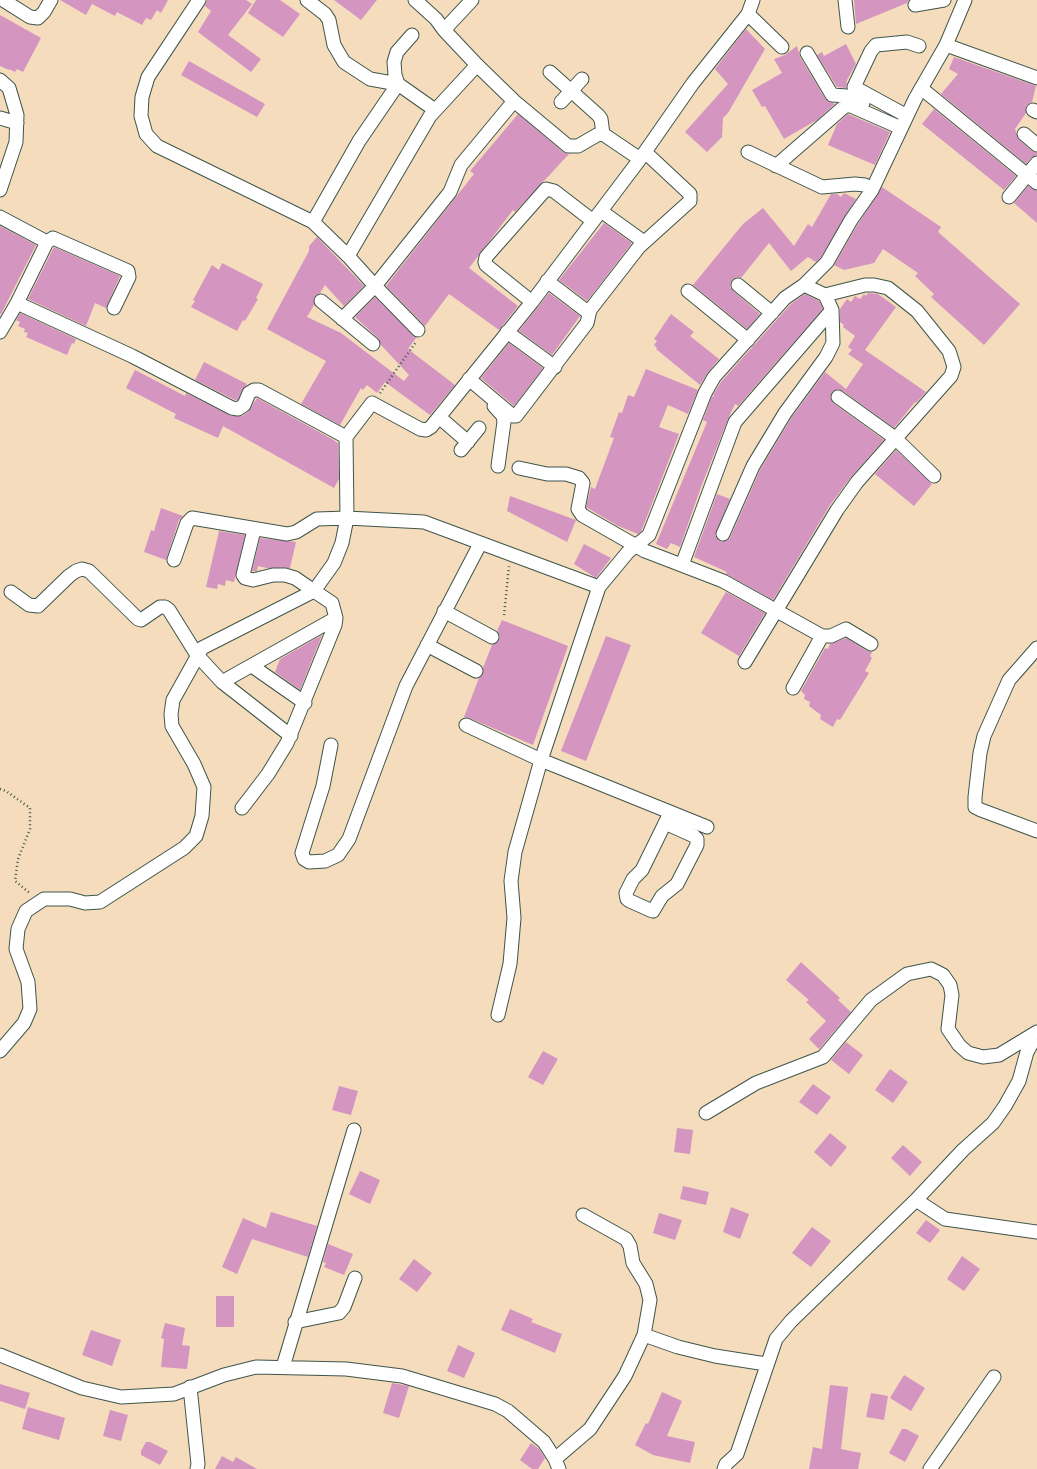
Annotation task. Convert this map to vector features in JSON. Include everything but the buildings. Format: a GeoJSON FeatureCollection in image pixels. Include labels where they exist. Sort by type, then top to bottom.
{"type":"FeatureCollection","features":[{"type":"Feature","properties":{"kind":"street"},"geometry":{"type":"LineString","coordinates":[[3,0],[30,17],[38,18],[44,12],[51,0]]}},
{"type":"Feature","properties":{"kind":"street"},"geometry":{"type":"LineString","coordinates":[[307,0],[325,14],[329,20],[334,44],[344,62],[370,78],[398,84],[435,110]]}},
{"type":"Feature","properties":{"kind":"street"},"geometry":{"type":"LineString","coordinates":[[415,0],[436,19],[444,30],[477,65],[514,101],[568,146],[578,146],[597,135],[603,134],[643,156],[690,194],[692,199],[644,242],[589,313],[587,323],[555,367],[515,416],[467,381]]}},
{"type":"Feature","properties":{"kind":"street"},"geometry":{"type":"LineString","coordinates":[[444,30],[472,0]]}},
{"type":"Feature","properties":{"kind":"street"},"geometry":{"type":"LineString","coordinates":[[0,1051],[24,1023],[30,1010],[28,982],[16,949],[18,929],[26,911],[44,899],[70,899],[85,903],[100,902],[184,848],[196,836],[202,816],[204,788],[194,764],[172,726],[171,714],[173,700],[202,648],[314,591],[334,563],[342,543],[347,518],[346,437],[372,403],[420,429],[426,430],[431,427],[532,302],[643,156],[694,83],[748,14],[753,0]]}},
{"type":"Feature","properties":{"kind":"street"},"geometry":{"type":"LineString","coordinates":[[844,0],[848,27]]}},
{"type":"Feature","properties":{"kind":"street"},"geometry":{"type":"LineString","coordinates":[[915,5],[929,1],[944,0]]}},
{"type":"Feature","properties":{"kind":"street"},"geometry":{"type":"LineString","coordinates":[[498,1015],[510,964],[514,918],[511,881],[515,852],[541,760],[599,587],[628,552],[649,535],[705,393],[714,377],[785,298],[804,284],[827,262],[851,220],[872,190],[921,88],[946,45],[965,0],[958,0]]}},
{"type":"Feature","properties":{"kind":"street"},"geometry":{"type":"LineString","coordinates":[[195,1],[148,77],[142,97],[141,116],[146,134],[157,146],[313,222],[348,256],[374,286],[418,330]]}},
{"type":"Feature","properties":{"kind":"street"},"geometry":{"type":"LineString","coordinates":[[748,14],[782,47]]}},
{"type":"Feature","properties":{"kind":"street"},"geometry":{"type":"LineString","coordinates":[[398,84],[395,74],[397,52],[412,35]]}},
{"type":"Feature","properties":{"kind":"street"},"geometry":{"type":"LineString","coordinates":[[904,122],[854,86],[871,51],[876,45],[907,42],[919,46]]}},
{"type":"Feature","properties":{"kind":"street"},"geometry":{"type":"LineString","coordinates":[[946,45],[1037,78]]}},
{"type":"Feature","properties":{"kind":"street"},"geometry":{"type":"LineString","coordinates":[[807,53],[832,95],[847,96],[904,122]]}},
{"type":"Feature","properties":{"kind":"street"},"geometry":{"type":"LineString","coordinates":[[348,256],[430,116],[477,65]]}},
{"type":"Feature","properties":{"kind":"street"},"geometry":{"type":"LineString","coordinates":[[550,72],[598,115],[601,119],[603,134]]}},
{"type":"Feature","properties":{"kind":"street"},"geometry":{"type":"LineString","coordinates":[[561,102],[582,79]]}},
{"type":"Feature","properties":{"kind":"street"},"geometry":{"type":"LineString","coordinates":[[0,80],[9,88],[14,100],[17,123],[16,142],[4,164],[0,190]]}},
{"type":"Feature","properties":{"kind":"street"},"geometry":{"type":"LineString","coordinates":[[313,222],[359,141],[398,84]]}},
{"type":"Feature","properties":{"kind":"street"},"geometry":{"type":"LineString","coordinates":[[921,88],[1032,179]]}},
{"type":"Feature","properties":{"kind":"street"},"geometry":{"type":"LineString","coordinates":[[342,319],[374,286],[450,192],[461,165],[514,101]]}},
{"type":"Feature","properties":{"kind":"street"},"geometry":{"type":"LineString","coordinates":[[776,166],[845,106],[851,106],[904,122]]}},
{"type":"Feature","properties":{"kind":"street"},"geometry":{"type":"LineString","coordinates":[[0,118],[17,123]]}},
{"type":"Feature","properties":{"kind":"street"},"geometry":{"type":"LineString","coordinates":[[1024,134],[1037,145]]}},
{"type":"Feature","properties":{"kind":"street"},"geometry":{"type":"LineString","coordinates":[[748,152],[822,187],[855,184],[865,185],[872,190]]}},
{"type":"Feature","properties":{"kind":"street"},"geometry":{"type":"LineString","coordinates":[[1009,197],[1032,179],[1037,163]]}},
{"type":"Feature","properties":{"kind":"street"},"geometry":{"type":"LineString","coordinates":[[532,302],[486,265],[485,262],[486,257],[546,189],[554,191],[644,242]]}},
{"type":"Feature","properties":{"kind":"street"},"geometry":{"type":"LineString","coordinates":[[0,217],[47,242]]}},
{"type":"Feature","properties":{"kind":"street"},"geometry":{"type":"LineString","coordinates":[[0,332],[17,303],[47,242],[51,238],[57,238],[128,271],[129,277],[114,308]]}},
{"type":"Feature","properties":{"kind":"street"},"geometry":{"type":"LineString","coordinates":[[547,282],[589,313]]}},
{"type":"Feature","properties":{"kind":"street"},"geometry":{"type":"LineString","coordinates":[[723,534],[753,466],[785,413],[826,357],[833,343],[832,310],[825,295],[804,284]]}},
{"type":"Feature","properties":{"kind":"street"},"geometry":{"type":"LineString","coordinates":[[738,285],[772,313]]}},
{"type":"Feature","properties":{"kind":"street"},"geometry":{"type":"LineString","coordinates":[[745,662],[837,510],[857,482],[951,376],[954,367],[949,351],[917,311],[888,288],[865,285],[825,295]]}},
{"type":"Feature","properties":{"kind":"street"},"geometry":{"type":"LineString","coordinates":[[688,291],[748,340]]}},
{"type":"Feature","properties":{"kind":"street"},"geometry":{"type":"LineString","coordinates":[[321,301],[373,344]]}},
{"type":"Feature","properties":{"kind":"street"},"geometry":{"type":"LineString","coordinates":[[17,303],[132,356],[232,408],[238,409],[244,405],[249,393],[254,390],[259,390],[346,437]]}},
{"type":"Feature","properties":{"kind":"street"},"geometry":{"type":"LineString","coordinates":[[682,565],[735,422],[832,310]]}},
{"type":"Feature","properties":{"kind":"street"},"geometry":{"type":"LineString","coordinates":[[507,332],[555,367]]}},
{"type":"Feature","properties":{"kind":"street"},"geometry":{"type":"LineString","coordinates":[[467,381],[500,410],[504,416],[498,466]]}},
{"type":"Feature","properties":{"kind":"street"},"geometry":{"type":"LineString","coordinates":[[838,397],[896,438],[934,476]]}},
{"type":"Feature","properties":{"kind":"street"},"geometry":{"type":"LineString","coordinates":[[439,417],[465,446],[479,428]]}},
{"type":"Feature","properties":{"kind":"street"},"geometry":{"type":"LineString","coordinates":[[519,468],[547,474],[566,474],[579,478],[583,483],[579,512],[637,544],[645,550],[723,581],[822,636],[831,636],[846,629],[871,644]]}},
{"type":"Feature","properties":{"kind":"street"},"geometry":{"type":"LineString","coordinates":[[174,560],[186,523],[192,518],[254,530],[287,534],[296,532],[317,519],[347,518],[424,522],[599,587]]}},
{"type":"Feature","properties":{"kind":"street"},"geometry":{"type":"LineString","coordinates":[[242,808],[268,774],[291,736],[305,703],[336,618],[332,603],[295,578],[285,575],[273,575],[253,580],[246,578],[243,575],[254,530]]}},
{"type":"Feature","properties":{"kind":"street"},"geometry":{"type":"LineString","coordinates":[[331,745],[323,786],[302,854],[304,859],[309,862],[325,861],[338,855],[349,839],[406,686],[480,544]]}},
{"type":"Feature","properties":{"kind":"street"},"geometry":{"type":"LineString","coordinates":[[11,592],[29,604],[38,606],[76,571],[82,569],[89,571],[138,619],[141,620],[146,618],[160,607],[165,607],[169,610],[198,655],[222,682],[291,736]]}},
{"type":"Feature","properties":{"kind":"street"},"geometry":{"type":"LineString","coordinates":[[444,611],[492,637]]}},
{"type":"Feature","properties":{"kind":"street"},"geometry":{"type":"LineString","coordinates":[[222,682],[336,618]]}},
{"type":"Feature","properties":{"kind":"street"},"geometry":{"type":"LineString","coordinates":[[793,688],[822,636]]}},
{"type":"Feature","properties":{"kind":"street"},"geometry":{"type":"LineString","coordinates":[[427,645],[476,671]]}},
{"type":"Feature","properties":{"kind":"street"},"geometry":{"type":"LineString","coordinates":[[1037,648],[1009,680],[984,736],[980,753],[975,797],[976,807],[981,810],[1037,831]]}},
{"type":"Feature","properties":{"kind":"street"},"geometry":{"type":"LineString","coordinates":[[252,666],[305,703]]}},
{"type":"Feature","properties":{"kind":"street"},"geometry":{"type":"LineString","coordinates":[[466,725],[667,818],[694,836],[697,839],[697,845],[676,884],[662,896],[653,911],[627,899],[626,893],[633,879],[642,870],[667,818]]}},
{"type":"Feature","properties":{"kind":"street"},"geometry":{"type":"LineString","coordinates":[[667,818],[707,827]]}},
{"type":"Feature","properties":{"kind":"street"},"geometry":{"type":"LineString","coordinates":[[706,1113],[756,1084],[823,1056],[871,1000],[907,974],[931,969],[943,975],[950,985],[952,995],[948,1029],[958,1045],[968,1053],[983,1056],[999,1055],[1037,1033]]}},
{"type":"Feature","properties":{"kind":"street"},"geometry":{"type":"LineString","coordinates":[[724,1469],[726,1464],[737,1454],[766,1364],[776,1339],[790,1321],[916,1200],[963,1150],[993,1123],[1005,1106],[1019,1081],[1027,1052],[1037,1033]]}},
{"type":"Feature","properties":{"kind":"street"},"geometry":{"type":"LineString","coordinates":[[283,1366],[354,1130]]}},
{"type":"Feature","properties":{"kind":"street"},"geometry":{"type":"LineString","coordinates":[[916,1200],[945,1219],[1037,1232]]}},
{"type":"Feature","properties":{"kind":"street"},"geometry":{"type":"LineString","coordinates":[[0,1355],[82,1388],[121,1397],[174,1394],[190,1387],[256,1367],[283,1366],[346,1370],[402,1376],[495,1404],[508,1411],[544,1442],[557,1464],[590,1429],[625,1376],[644,1335],[650,1300],[646,1284],[633,1263],[630,1246],[626,1239],[583,1215]]}},
{"type":"Feature","properties":{"kind":"street"},"geometry":{"type":"LineString","coordinates":[[295,1322],[339,1314],[344,1307],[355,1278]]}},
{"type":"Feature","properties":{"kind":"street"},"geometry":{"type":"LineString","coordinates":[[644,1335],[678,1348],[766,1364]]}},
{"type":"Feature","properties":{"kind":"street"},"geometry":{"type":"LineString","coordinates":[[930,1469],[994,1377]]}},
{"type":"Feature","properties":{"kind":"street"},"geometry":{"type":"LineString","coordinates":[[190,1387],[198,1464],[197,1469]]}},
{"type":"Feature","properties":{"kind":"path"},"geometry":{"type":"LineString","coordinates":[[372,403],[412,349],[417,340],[418,330]]}},
{"type":"Feature","properties":{"kind":"path"},"geometry":{"type":"LineString","coordinates":[[504,615],[511,555]]}},
{"type":"Feature","properties":{"kind":"path"},"geometry":{"type":"LineString","coordinates":[[0,789],[6,791],[30,808],[30,829],[18,859],[15,881],[28,892],[44,899]]}}]}
